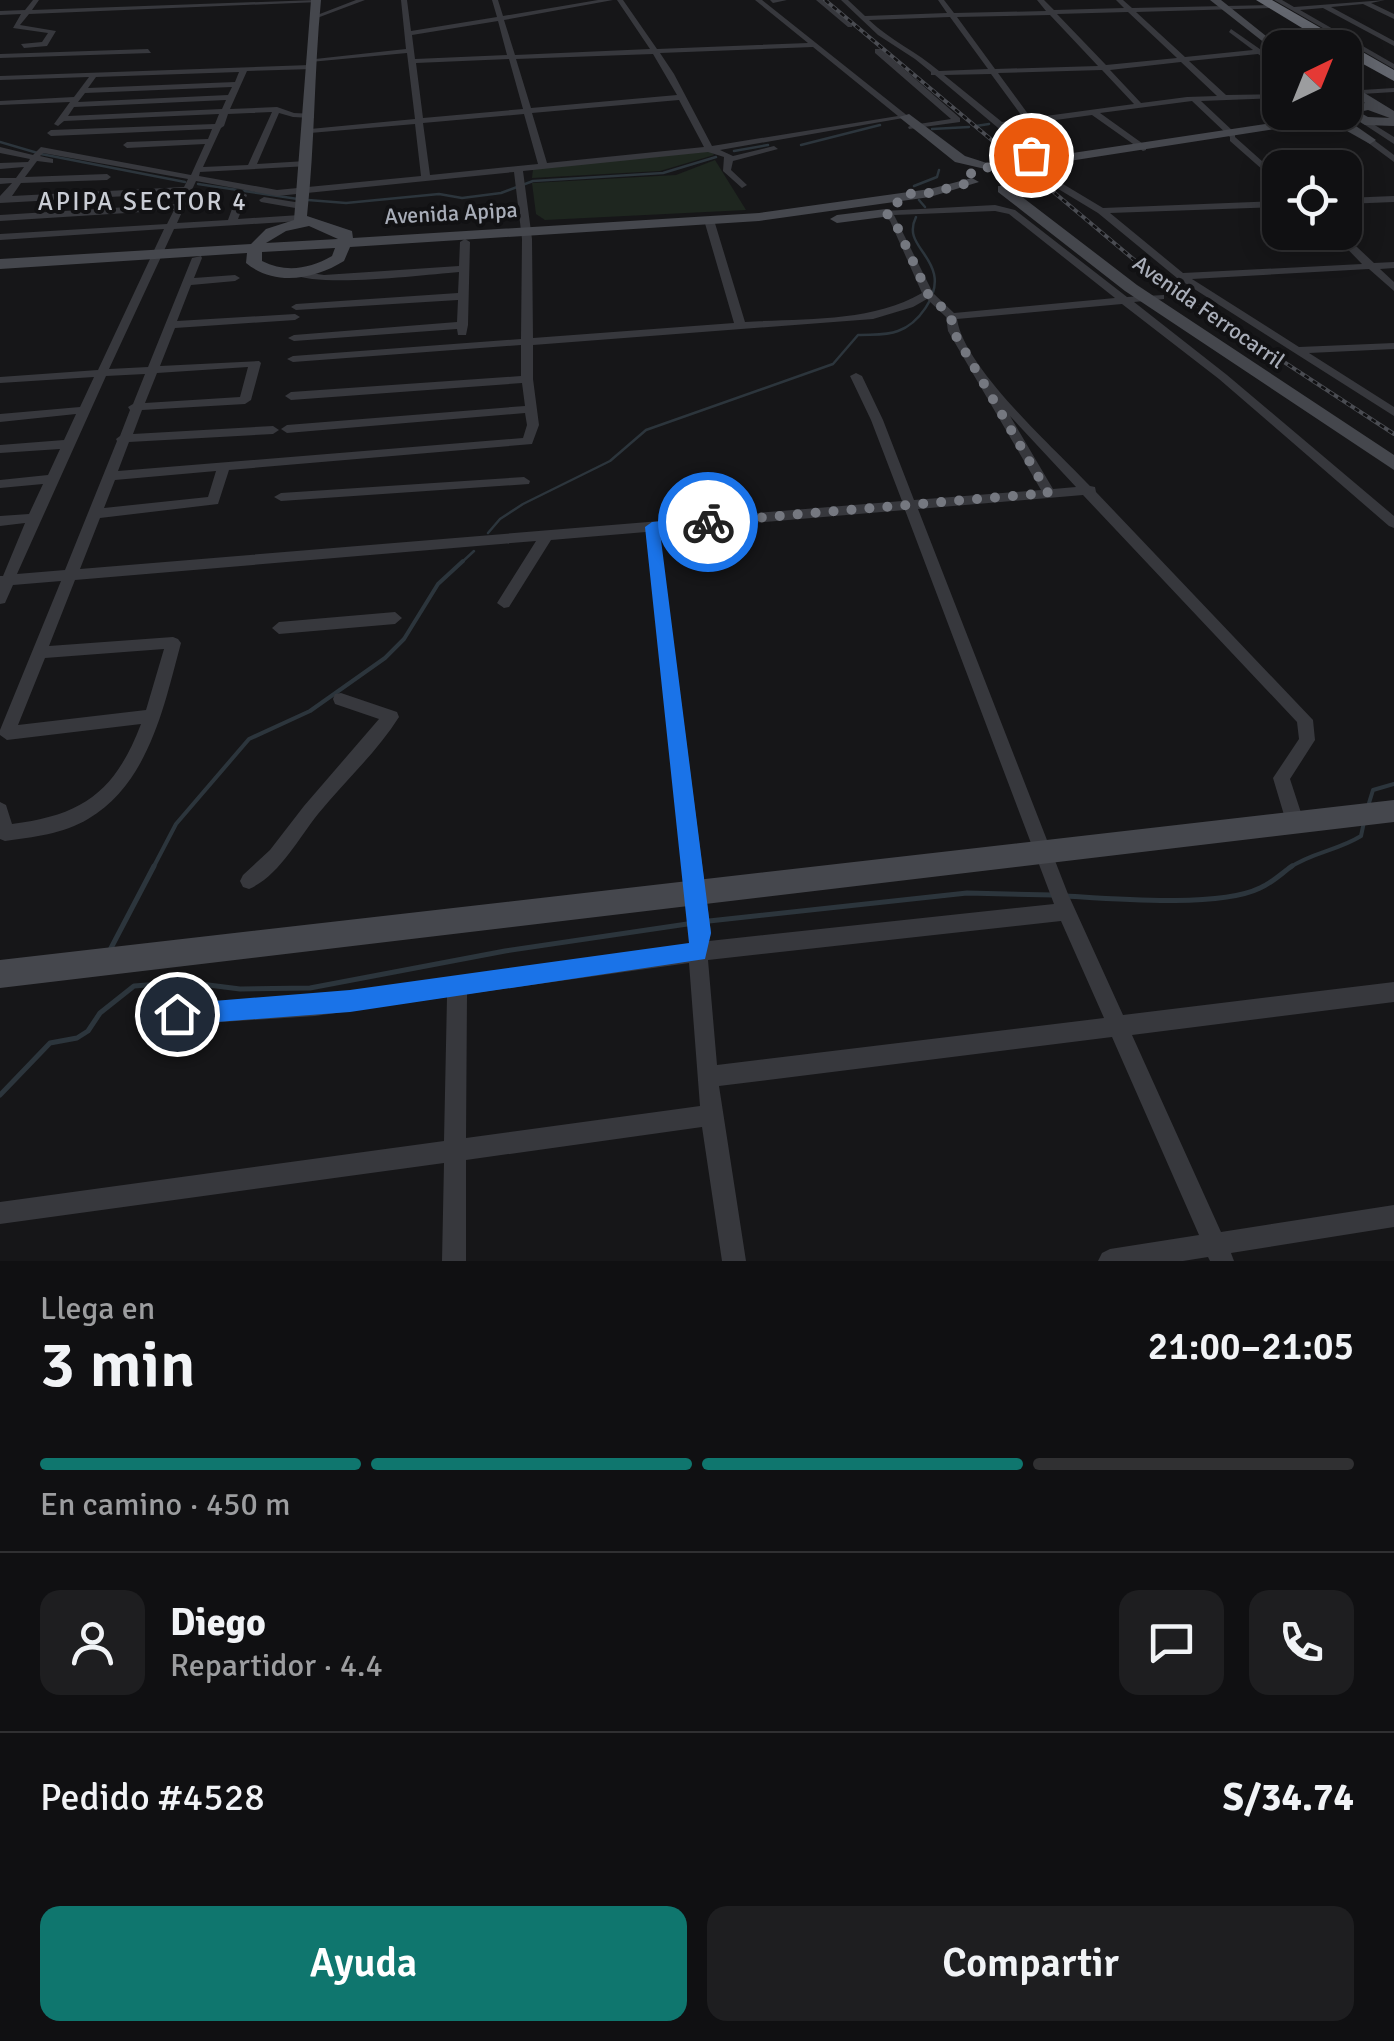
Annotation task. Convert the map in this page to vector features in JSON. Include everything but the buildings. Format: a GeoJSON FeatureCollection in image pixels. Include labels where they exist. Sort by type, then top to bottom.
{"type":"FeatureCollection","features":[{"type":"Feature","properties":{"kind":"highway"},"geometry":{"type":"LineString","coordinates":[[1281,7],[1321,30]]}},
{"type":"Feature","properties":{"kind":"highway"},"geometry":{"type":"LineString","coordinates":[[1362,55],[1394,76]]}},
{"type":"Feature","properties":{"kind":"street"},"geometry":{"type":"LineString","coordinates":[[0,47],[38,46],[49,40],[51,29],[14,26],[36,0]]}},
{"type":"Feature","properties":{"kind":"street"},"geometry":{"type":"LineString","coordinates":[[315,16],[362,0]]}},
{"type":"Feature","properties":{"kind":"street"},"geometry":{"type":"LineString","coordinates":[[404,0],[426,177]]}},
{"type":"Feature","properties":{"kind":"street"},"geometry":{"type":"LineString","coordinates":[[495,0],[543,165]]}},
{"type":"Feature","properties":{"kind":"street"},"geometry":{"type":"LineString","coordinates":[[407,34],[499,15],[530,15],[610,0]]}},
{"type":"Feature","properties":{"kind":"street"},"geometry":{"type":"LineString","coordinates":[[620,0],[682,97],[709,149],[730,158]]}},
{"type":"Feature","properties":{"kind":"street"},"geometry":{"type":"LineString","coordinates":[[628,0],[637,14],[634,17]]}},
{"type":"Feature","properties":{"kind":"street"},"geometry":{"type":"LineString","coordinates":[[758,0],[836,60],[975,182],[1013,184],[1040,167],[1232,137]]}},
{"type":"Feature","properties":{"kind":"street"},"geometry":{"type":"LineString","coordinates":[[772,1],[784,0]]}},
{"type":"Feature","properties":{"kind":"street"},"geometry":{"type":"LineString","coordinates":[[819,0],[850,26]]}},
{"type":"Feature","properties":{"kind":"street"},"geometry":{"type":"LineString","coordinates":[[844,0],[1000,124],[1040,167],[1058,180],[1058,185],[1100,212],[1180,276],[1394,412]]}},
{"type":"Feature","properties":{"kind":"street"},"geometry":{"type":"LineString","coordinates":[[941,0],[1028,120]]}},
{"type":"Feature","properties":{"kind":"street"},"geometry":{"type":"LineString","coordinates":[[1040,0],[1139,105]]}},
{"type":"Feature","properties":{"kind":"street"},"geometry":{"type":"LineString","coordinates":[[1119,0],[1224,98]]}},
{"type":"Feature","properties":{"kind":"street"},"geometry":{"type":"LineString","coordinates":[[1199,0],[1216,5],[1262,39]]}},
{"type":"Feature","properties":{"kind":"street"},"geometry":{"type":"LineString","coordinates":[[862,18],[1241,4],[1324,6],[1382,0]]}},
{"type":"Feature","properties":{"kind":"street"},"geometry":{"type":"LineString","coordinates":[[0,13],[316,1],[304,215]]}},
{"type":"Feature","properties":{"kind":"street"},"geometry":{"type":"LineString","coordinates":[[772,1],[802,23],[798,32]]}},
{"type":"Feature","properties":{"kind":"street"},"geometry":{"type":"LineString","coordinates":[[1364,2],[1394,17]]}},
{"type":"Feature","properties":{"kind":"street"},"geometry":{"type":"LineString","coordinates":[[1241,4],[1259,17]]}},
{"type":"Feature","properties":{"kind":"street"},"geometry":{"type":"LineString","coordinates":[[1324,6],[1394,44]]}},
{"type":"Feature","properties":{"kind":"street"},"geometry":{"type":"LineString","coordinates":[[1231,31],[1262,55]]}},
{"type":"Feature","properties":{"kind":"street"},"geometry":{"type":"LineString","coordinates":[[1362,46],[1394,44]]}},
{"type":"Feature","properties":{"kind":"street"},"geometry":{"type":"LineString","coordinates":[[0,76],[90,75],[163,67],[244,70],[410,56],[511,59],[793,51],[800,46],[816,45]]}},
{"type":"Feature","properties":{"kind":"street"},"geometry":{"type":"LineString","coordinates":[[0,56],[148,51],[133,72]]}},
{"type":"Feature","properties":{"kind":"street"},"geometry":{"type":"LineString","coordinates":[[0,150],[277,193],[957,120],[878,51]]}},
{"type":"Feature","properties":{"kind":"street"},"geometry":{"type":"LineString","coordinates":[[2,201],[77,98],[105,52]]}},
{"type":"Feature","properties":{"kind":"street"},"geometry":{"type":"LineString","coordinates":[[934,74],[1103,68],[1258,52]]}},
{"type":"Feature","properties":{"kind":"street"},"geometry":{"type":"LineString","coordinates":[[1362,52],[1394,67]]}},
{"type":"Feature","properties":{"kind":"street"},"geometry":{"type":"LineString","coordinates":[[22,102],[62,54]]}},
{"type":"Feature","properties":{"kind":"street"},"geometry":{"type":"LineString","coordinates":[[0,76],[19,56]]}},
{"type":"Feature","properties":{"kind":"street"},"geometry":{"type":"LineString","coordinates":[[0,599],[4,581],[244,70]]}},
{"type":"Feature","properties":{"kind":"street"},"geometry":{"type":"LineString","coordinates":[[0,103],[237,84]]}},
{"type":"Feature","properties":{"kind":"street"},"geometry":{"type":"LineString","coordinates":[[1362,92],[1394,90]]}},
{"type":"Feature","properties":{"kind":"street"},"geometry":{"type":"LineString","coordinates":[[310,131],[682,97]]}},
{"type":"Feature","properties":{"kind":"street"},"geometry":{"type":"LineString","coordinates":[[1000,124],[1194,99],[1262,97]]}},
{"type":"Feature","properties":{"kind":"street"},"geometry":{"type":"LineString","coordinates":[[77,98],[229,104],[311,116]]}},
{"type":"Feature","properties":{"kind":"street"},"geometry":{"type":"LineString","coordinates":[[1194,99],[1262,165]]}},
{"type":"Feature","properties":{"kind":"street"},"geometry":{"type":"LineString","coordinates":[[1362,99],[1390,113]]}},
{"type":"Feature","properties":{"kind":"street"},"geometry":{"type":"LineString","coordinates":[[62,119],[229,104]]}},
{"type":"Feature","properties":{"kind":"street"},"geometry":{"type":"LineString","coordinates":[[252,167],[277,108]]}},
{"type":"Feature","properties":{"kind":"street"},"geometry":{"type":"LineString","coordinates":[[1093,112],[1144,148]]}},
{"type":"Feature","properties":{"kind":"street"},"geometry":{"type":"LineString","coordinates":[[1362,114],[1390,113]]}},
{"type":"Feature","properties":{"kind":"street"},"geometry":{"type":"LineString","coordinates":[[1362,122],[1394,141]]}},
{"type":"Feature","properties":{"kind":"street","name":"Avenida Ferrocarril"},"geometry":{"type":"LineString","coordinates":[[912,124],[960,159],[993,168],[1154,298],[1394,464]]}},
{"type":"Feature","properties":{"kind":"street"},"geometry":{"type":"LineString","coordinates":[[50,134],[220,126]]}},
{"type":"Feature","properties":{"kind":"street"},"geometry":{"type":"LineString","coordinates":[[1252,134],[1342,126],[1370,140],[1394,159]]}},
{"type":"Feature","properties":{"kind":"street"},"geometry":{"type":"LineString","coordinates":[[975,182],[974,170],[1040,167],[1273,130]]}},
{"type":"Feature","properties":{"kind":"street"},"geometry":{"type":"LineString","coordinates":[[1252,134],[1273,130]]}},
{"type":"Feature","properties":{"kind":"street"},"geometry":{"type":"LineString","coordinates":[[730,158],[778,148],[794,135]]}},
{"type":"Feature","properties":{"kind":"street"},"geometry":{"type":"LineString","coordinates":[[127,145],[212,141]]}},
{"type":"Feature","properties":{"kind":"street"},"geometry":{"type":"LineString","coordinates":[[0,166],[35,157]]}},
{"type":"Feature","properties":{"kind":"street"},"geometry":{"type":"LineString","coordinates":[[730,158],[727,170],[742,185]]}},
{"type":"Feature","properties":{"kind":"street"},"geometry":{"type":"LineString","coordinates":[[2,201],[192,181],[252,167],[306,164]]}},
{"type":"Feature","properties":{"kind":"street"},"geometry":{"type":"LineString","coordinates":[[108,476],[519,444],[532,436],[527,379],[526,235],[518,168]]}},
{"type":"Feature","properties":{"kind":"street"},"geometry":{"type":"LineString","coordinates":[[0,181],[107,177]]}},
{"type":"Feature","properties":{"kind":"street"},"geometry":{"type":"LineString","coordinates":[[192,181],[304,215],[347,234],[346,245],[328,265],[298,274]]}},
{"type":"Feature","properties":{"kind":"street","name":"Avenida Apipa"},"geometry":{"type":"LineString","coordinates":[[710,224],[903,194],[933,195],[975,182]]}},
{"type":"Feature","properties":{"kind":"street"},"geometry":{"type":"LineString","coordinates":[[903,194],[886,213],[894,220],[928,294],[951,316],[953,331],[1048,493]]}},
{"type":"Feature","properties":{"kind":"street"},"geometry":{"type":"LineString","coordinates":[[232,223],[242,196]]}},
{"type":"Feature","properties":{"kind":"street"},"geometry":{"type":"LineString","coordinates":[[1362,201],[1394,200]]}},
{"type":"Feature","properties":{"kind":"street"},"geometry":{"type":"LineString","coordinates":[[1100,212],[1262,205]]}},
{"type":"Feature","properties":{"kind":"street"},"geometry":{"type":"LineString","coordinates":[[0,218],[182,207]]}},
{"type":"Feature","properties":{"kind":"street","name":"Avenida Apipa"},"geometry":{"type":"LineString","coordinates":[[0,268],[995,208],[1012,212],[1123,302]]}},
{"type":"Feature","properties":{"kind":"street"},"geometry":{"type":"LineString","coordinates":[[0,237],[304,215]]}},
{"type":"Feature","properties":{"kind":"street"},"geometry":{"type":"LineString","coordinates":[[304,215],[265,235],[254,250],[254,263],[266,270],[324,278],[464,269]]}},
{"type":"Feature","properties":{"kind":"street"},"geometry":{"type":"LineString","coordinates":[[710,224],[741,328]]}},
{"type":"Feature","properties":{"kind":"street","name":"Avenida Apipa"},"geometry":{"type":"LineString","coordinates":[[346,245],[465,242],[526,235]]}},
{"type":"Feature","properties":{"kind":"street"},"geometry":{"type":"LineString","coordinates":[[462,347],[465,242]]}},
{"type":"Feature","properties":{"kind":"street","name":"Avenida Apipa"},"geometry":{"type":"LineString","coordinates":[[158,257],[196,258],[254,250]]}},
{"type":"Feature","properties":{"kind":"street"},"geometry":{"type":"LineString","coordinates":[[1354,250],[1394,288]]}},
{"type":"Feature","properties":{"kind":"street"},"geometry":{"type":"LineString","coordinates":[[4,737],[196,258]]}},
{"type":"Feature","properties":{"kind":"street"},"geometry":{"type":"LineString","coordinates":[[1180,276],[1394,265]]}},
{"type":"Feature","properties":{"kind":"street"},"geometry":{"type":"LineString","coordinates":[[187,282],[236,278]]}},
{"type":"Feature","properties":{"kind":"street"},"geometry":{"type":"LineString","coordinates":[[293,359],[872,316],[909,305],[928,294]]}},
{"type":"Feature","properties":{"kind":"street"},"geometry":{"type":"LineString","coordinates":[[169,325],[464,296]]}},
{"type":"Feature","properties":{"kind":"street"},"geometry":{"type":"LineString","coordinates":[[951,316],[1154,298]]}},
{"type":"Feature","properties":{"kind":"street","name":"Avenida Ferrocarril"},"geometry":{"type":"LineString","coordinates":[[1154,298],[1394,451]]}},
{"type":"Feature","properties":{"kind":"street"},"geometry":{"type":"LineString","coordinates":[[1123,302],[1223,377],[1394,524]]}},
{"type":"Feature","properties":{"kind":"street"},"geometry":{"type":"LineString","coordinates":[[294,338],[463,325]]}},
{"type":"Feature","properties":{"kind":"street"},"geometry":{"type":"LineString","coordinates":[[1296,350],[1394,346]]}},
{"type":"Feature","properties":{"kind":"street"},"geometry":{"type":"LineString","coordinates":[[0,380],[255,363],[245,400],[134,407]]}},
{"type":"Feature","properties":{"kind":"street"},"geometry":{"type":"LineString","coordinates":[[856,376],[877,420],[1066,912],[1218,1252]]}},
{"type":"Feature","properties":{"kind":"street"},"geometry":{"type":"LineString","coordinates":[[291,396],[527,379]]}},
{"type":"Feature","properties":{"kind":"street"},"geometry":{"type":"LineString","coordinates":[[981,379],[1305,720],[1307,740],[1281,778],[1296,825]]}},
{"type":"Feature","properties":{"kind":"street"},"geometry":{"type":"LineString","coordinates":[[0,418],[86,410]]}},
{"type":"Feature","properties":{"kind":"street"},"geometry":{"type":"LineString","coordinates":[[122,439],[531,410]]}},
{"type":"Feature","properties":{"kind":"street"},"geometry":{"type":"LineString","coordinates":[[0,450],[69,444]]}},
{"type":"Feature","properties":{"kind":"street"},"geometry":{"type":"LineString","coordinates":[[92,514],[213,501],[224,466]]}},
{"type":"Feature","properties":{"kind":"street"},"geometry":{"type":"LineString","coordinates":[[0,484],[52,479]]}},
{"type":"Feature","properties":{"kind":"street"},"geometry":{"type":"LineString","coordinates":[[281,496],[524,481]]}},
{"type":"Feature","properties":{"kind":"street"},"geometry":{"type":"LineString","coordinates":[[4,581],[1090,490]]}},
{"type":"Feature","properties":{"kind":"street"},"geometry":{"type":"LineString","coordinates":[[0,520],[34,518]]}},
{"type":"Feature","properties":{"kind":"street"},"geometry":{"type":"LineString","coordinates":[[652,527],[700,933],[698,952],[711,1115],[734,1261]]}},
{"type":"Feature","properties":{"kind":"street"},"geometry":{"type":"LineString","coordinates":[[504,603],[546,537]]}},
{"type":"Feature","properties":{"kind":"street"},"geometry":{"type":"LineString","coordinates":[[279,628],[395,618]]}},
{"type":"Feature","properties":{"kind":"street"},"geometry":{"type":"LineString","coordinates":[[0,810],[4,833],[46,826],[97,805],[128,772],[144,746],[173,643],[38,653]]}},
{"type":"Feature","properties":{"kind":"street"},"geometry":{"type":"LineString","coordinates":[[249,880],[276,856],[310,810],[391,718],[341,699]]}},
{"type":"Feature","properties":{"kind":"street"},"geometry":{"type":"LineString","coordinates":[[4,737],[153,716]]}},
{"type":"Feature","properties":{"kind":"street"},"geometry":{"type":"LineString","coordinates":[[0,974],[1394,811]]}},
{"type":"Feature","properties":{"kind":"street"},"geometry":{"type":"LineString","coordinates":[[144,1018],[315,1006],[698,952],[1066,912]]}},
{"type":"Feature","properties":{"kind":"street"},"geometry":{"type":"LineString","coordinates":[[454,1261],[457,988]]}},
{"type":"Feature","properties":{"kind":"street"},"geometry":{"type":"LineString","coordinates":[[707,1077],[1394,992]]}},
{"type":"Feature","properties":{"kind":"street"},"geometry":{"type":"LineString","coordinates":[[0,1213],[711,1115]]}},
{"type":"Feature","properties":{"kind":"street"},"geometry":{"type":"LineString","coordinates":[[1110,1261],[1218,1252],[1394,1216]]}},
{"type":"Feature","properties":{"kind":"shaded area"},"geometry":{"type":"Polygon","coordinates":[[[711,151],[714,155],[660,171],[532,178],[533,169],[711,151]]]}},
{"type":"Feature","properties":{"kind":"shaded area"},"geometry":{"type":"Polygon","coordinates":[[[715,160],[746,210],[545,220],[536,214],[532,183],[676,175],[715,160]]]}},
{"type":"Feature","properties":{"kind":"waterway"},"geometry":{"type":"LineString","coordinates":[[976,126],[989,124]]}},
{"type":"Feature","properties":{"kind":"waterway"},"geometry":{"type":"LineString","coordinates":[[801,145],[880,125]]}},
{"type":"Feature","properties":{"kind":"waterway"},"geometry":{"type":"LineString","coordinates":[[932,129],[969,127]]}},
{"type":"Feature","properties":{"kind":"waterway"},"geometry":{"type":"LineString","coordinates":[[0,142],[41,154],[185,182]]}},
{"type":"Feature","properties":{"kind":"waterway"},"geometry":{"type":"LineString","coordinates":[[734,151],[768,145]]}},
{"type":"Feature","properties":{"kind":"waterway"},"geometry":{"type":"LineString","coordinates":[[308,200],[346,203],[439,194],[462,198],[501,193],[533,181],[663,173],[716,157]]}},
{"type":"Feature","properties":{"kind":"waterway"},"geometry":{"type":"LineString","coordinates":[[914,186],[937,177],[939,170]]}},
{"type":"Feature","properties":{"kind":"waterway"},"geometry":{"type":"LineString","coordinates":[[198,184],[298,199]]}},
{"type":"Feature","properties":{"kind":"waterway"},"geometry":{"type":"LineString","coordinates":[[919,200],[925,207]]}},
{"type":"Feature","properties":{"kind":"waterway"},"geometry":{"type":"LineString","coordinates":[[488,533],[500,519],[523,504],[610,461],[646,430],[833,364],[858,335],[893,333],[913,322],[930,300],[935,282],[931,266],[915,240],[916,217]]}},
{"type":"Feature","properties":{"kind":"waterway"},"geometry":{"type":"LineString","coordinates":[[461,563],[474,551]]}},
{"type":"Feature","properties":{"kind":"waterway"},"geometry":{"type":"LineString","coordinates":[[153,868],[176,824],[249,739],[310,711],[385,658],[404,639],[438,584],[463,561]]}},
{"type":"Feature","properties":{"kind":"waterway"},"geometry":{"type":"LineString","coordinates":[[1369,803],[1373,790],[1394,784]]}},
{"type":"Feature","properties":{"kind":"waterway"},"geometry":{"type":"LineString","coordinates":[[1291,867],[1361,836],[1364,822]]}},
{"type":"Feature","properties":{"kind":"waterway"},"geometry":{"type":"LineString","coordinates":[[111,948],[154,866]]}},
{"type":"Feature","properties":{"kind":"waterway"},"geometry":{"type":"LineString","coordinates":[[1067,896],[1166,901],[1219,898],[1260,888],[1291,867]]}},
{"type":"Feature","properties":{"kind":"waterway"},"geometry":{"type":"LineString","coordinates":[[709,921],[967,893],[1053,895]]}},
{"type":"Feature","properties":{"kind":"waterway"},"geometry":{"type":"LineString","coordinates":[[0,1095],[50,1043],[77,1038],[88,1031],[100,1013],[134,986],[185,982],[240,989],[310,988],[505,951],[694,923]]}},
{"type":"Feature","properties":{"kind":"railway"},"geometry":{"type":"LineString","coordinates":[[825,0],[1157,279],[1394,434]]}},
{"type":"Feature","properties":{"kind":"way so far"},"geometry":{"type":"LineString","coordinates":[[708,522],[1048,493],[953,331],[951,316],[928,294],[894,220],[886,213],[900,202],[903,194],[930,193],[972,182],[970,174],[974,170],[1038,164],[1031,155]]}},
{"type":"Feature","properties":{"kind":"district","name":"APIPA SECTOR 4"},"geometry":{"type":"Point","coordinates":[143,201]}},
{"type":"Feature","properties":{"kind":"route"},"geometry":{"type":"LineString","coordinates":[[177,1014],[315,1006],[698,952],[700,933],[652,527],[708,522]]}}]}
